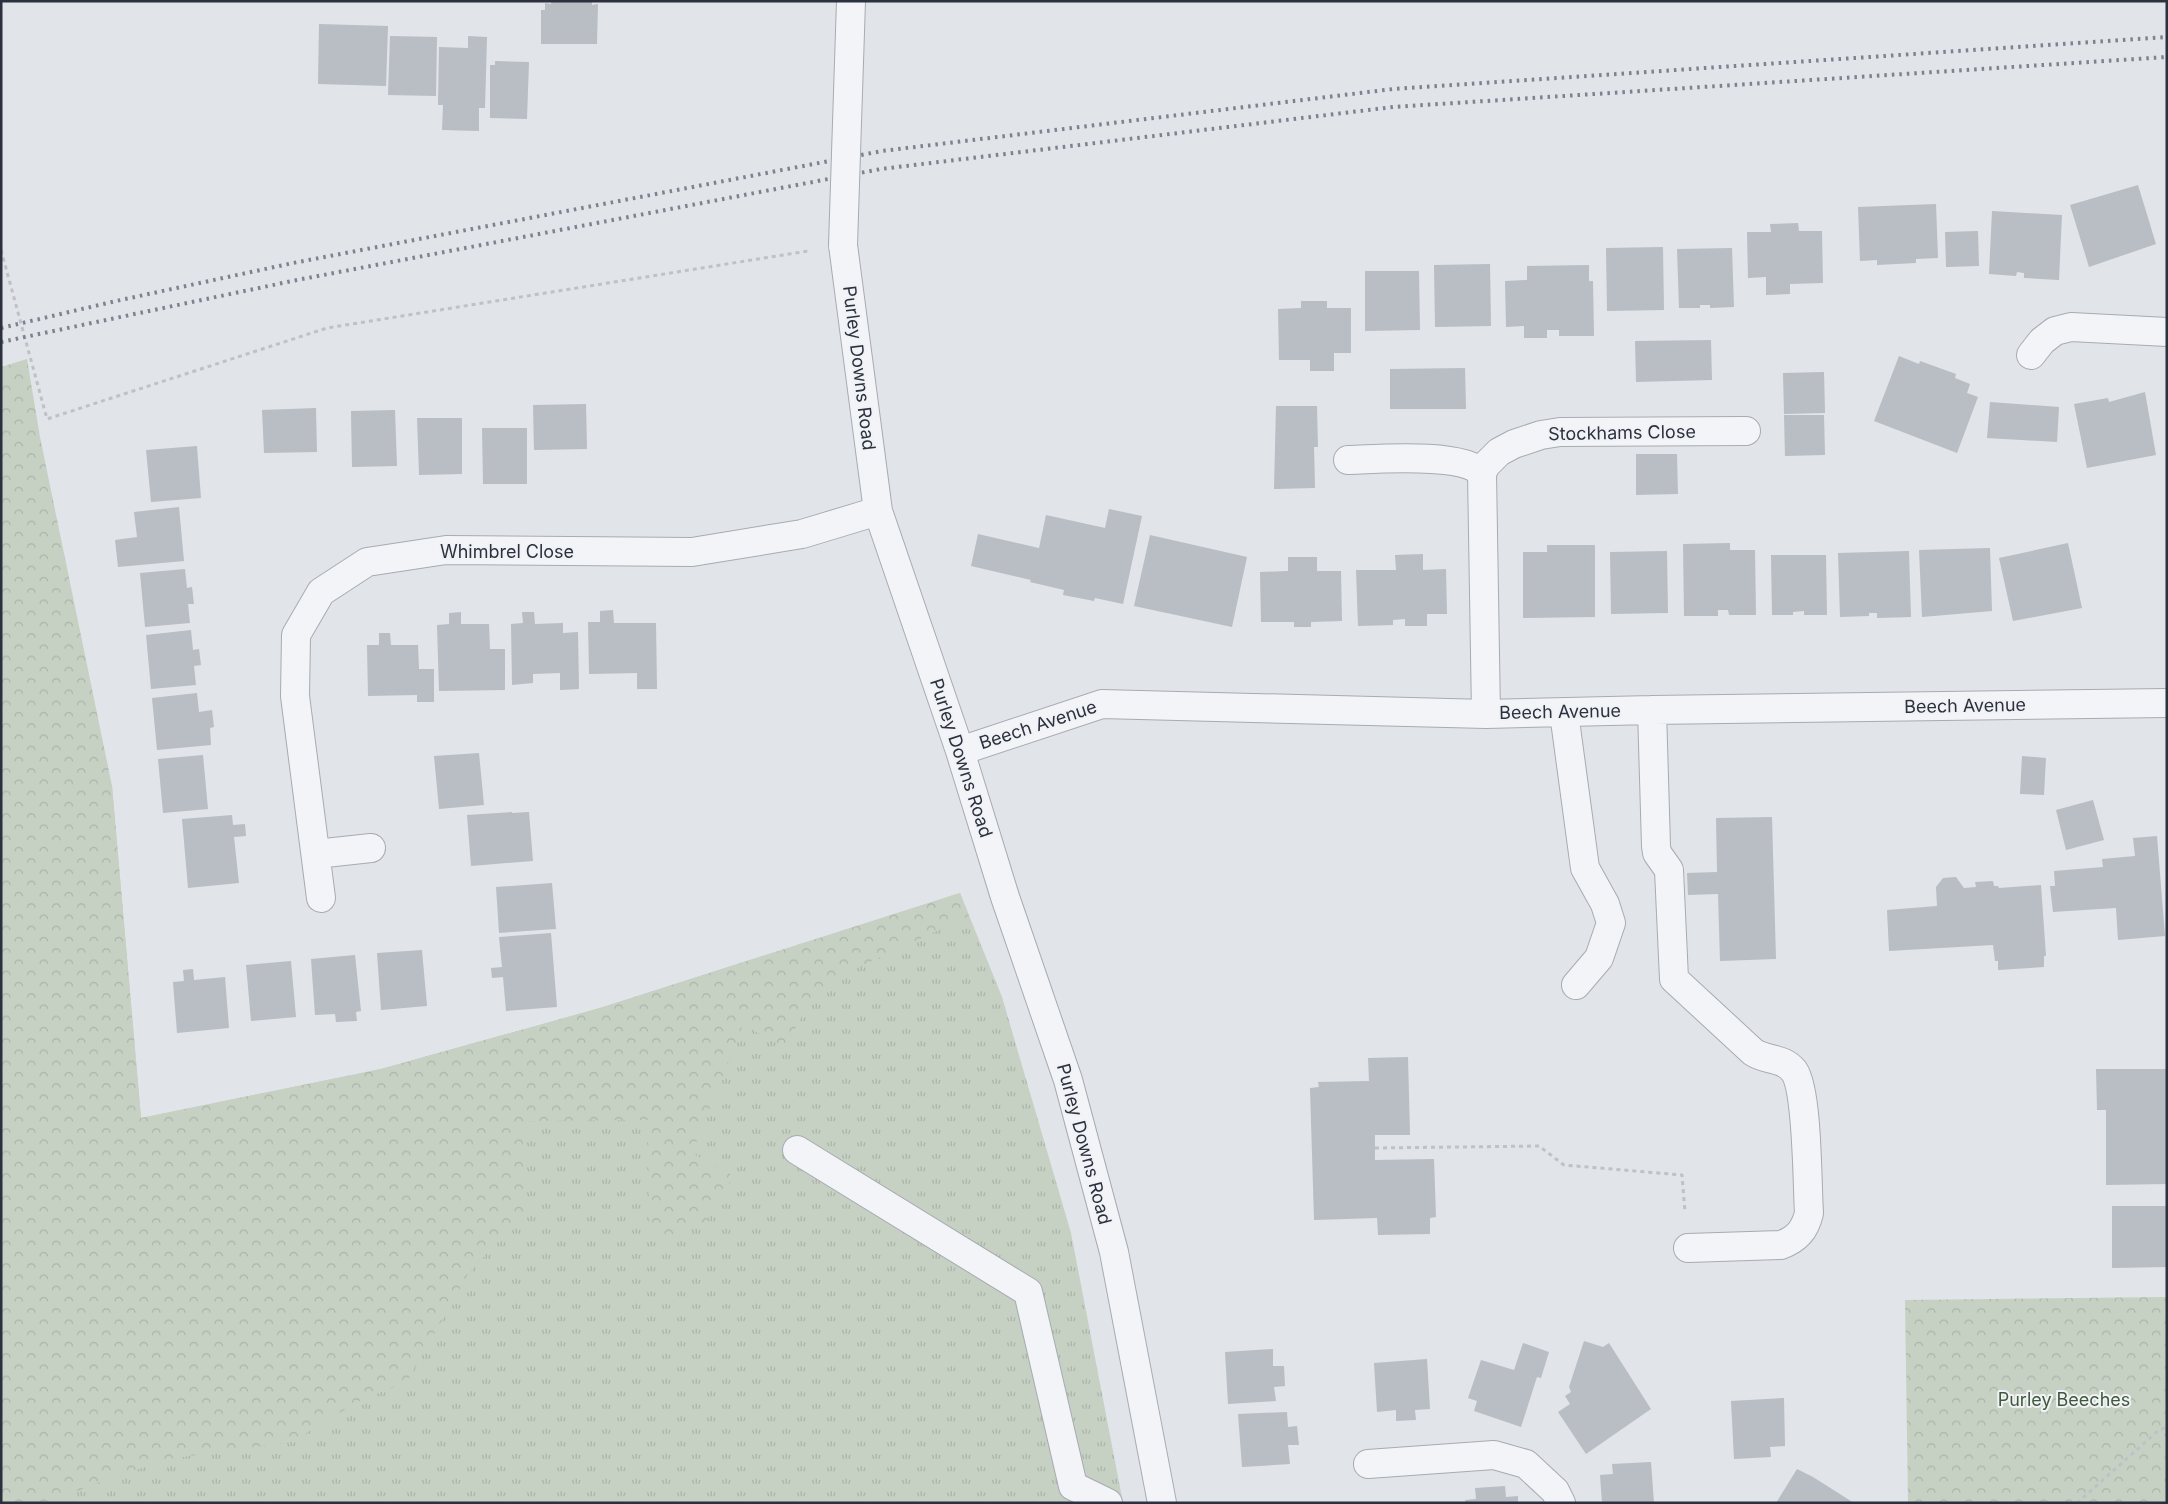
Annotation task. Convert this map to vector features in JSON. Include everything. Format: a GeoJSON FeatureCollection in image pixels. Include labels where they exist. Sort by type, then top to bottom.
{"type":"FeatureCollection","features":[{"type":"Feature","properties":{"kind":"street","name":"Purley Downs Road"},"geometry":{"type":"LineString","coordinates":[[851,1],[843,245],[878,511],[960,751],[1004,897],[1068,1080],[1114,1252],[1162,1503]]}},
{"type":"Feature","properties":{"kind":"street"},"geometry":{"type":"LineString","coordinates":[[2031,355],[2042,341],[2055,331],[2071,327],[2167,332]]}},
{"type":"Feature","properties":{"kind":"street","name":"Stockhams Close"},"geometry":{"type":"LineString","coordinates":[[1482,473],[1486,465],[1499,452],[1514,444],[1541,435],[1560,432],[1746,431]]}},
{"type":"Feature","properties":{"kind":"street"},"geometry":{"type":"LineString","coordinates":[[1348,460],[1445,460],[1475,467],[1482,473],[1486,714]]}},
{"type":"Feature","properties":{"kind":"street","name":"Whimbrel Close"},"geometry":{"type":"LineString","coordinates":[[321,898],[295,696],[296,635],[321,592],[367,562],[446,550],[692,552],[802,534],[878,511]]}},
{"type":"Feature","properties":{"kind":"street","name":"Beech Avenue"},"geometry":{"type":"LineString","coordinates":[[960,751],[1102,704],[1486,714],[2167,703]]}},
{"type":"Feature","properties":{"kind":"street"},"geometry":{"type":"LineString","coordinates":[[1652,710],[1656,846],[1660,859],[1669,870],[1674,979],[1753,1052],[1762,1058],[1785,1062],[1794,1071],[1803,1097],[1809,1213],[1807,1224],[1801,1233],[1781,1245],[1688,1248]]}},
{"type":"Feature","properties":{"kind":"street"},"geometry":{"type":"LineString","coordinates":[[1564,713],[1585,868],[1605,904],[1610,923],[1599,958],[1576,985]]}},
{"type":"Feature","properties":{"kind":"street"},"geometry":{"type":"LineString","coordinates":[[316,854],[371,848]]}},
{"type":"Feature","properties":{"kind":"street"},"geometry":{"type":"LineString","coordinates":[[796,1150],[1028,1292],[1073,1486],[1108,1503]]}},
{"type":"Feature","properties":{"kind":"street"},"geometry":{"type":"LineString","coordinates":[[1368,1464],[1494,1455],[1526,1464],[1555,1491],[1561,1503]]}},
{"type":"Feature","properties":{"kind":"path"},"geometry":{"type":"LineString","coordinates":[[1,250],[47,419],[327,328],[843,245]]}},
{"type":"Feature","properties":{"kind":"path"},"geometry":{"type":"LineString","coordinates":[[1374,1148],[1539,1146],[1564,1165],[1682,1175],[1688,1248]]}},
{"type":"Feature","properties":{"kind":"path"},"geometry":{"type":"LineString","coordinates":[[2078,1503],[2159,1430],[2167,1427]]}},
{"type":"Feature","properties":{"kind":"green space"},"geometry":{"type":"Polygon","coordinates":[[[27,359],[40,437],[112,786],[141,1118],[381,1069],[600,1008],[960,893],[969,916],[844,974],[808,1005],[785,1047],[743,1025],[692,1153],[733,1176],[711,1214],[693,1230],[667,1237],[649,1239],[648,1120],[526,1121],[527,1220],[500,1238],[467,1276],[407,1382],[363,1399],[291,1442],[168,1459],[89,1486],[52,1503],[1,1503],[1,367],[27,359]]]}},
{"type":"Feature","properties":{"kind":"green space"},"geometry":{"type":"Polygon","coordinates":[[[1,421],[112,786],[141,1118],[381,1069],[600,1008],[960,893],[1002,997],[1071,1233],[1123,1503],[1,1503],[1,421]]]}},
{"type":"Feature","properties":{"kind":"green space","name":"Purley Beeches"},"geometry":{"type":"Polygon","coordinates":[[[2167,1297],[2167,1503],[1908,1503],[1905,1300],[2167,1297]]]}},
{"type":"Feature","properties":{"kind":"building"},"geometry":{"type":"Polygon","coordinates":[[[551,1],[592,1],[592,5],[598,4],[597,44],[541,44],[541,10],[545,10],[545,3],[551,4],[551,1]]]}},
{"type":"Feature","properties":{"kind":"building"},"geometry":{"type":"Polygon","coordinates":[[[319,24],[388,26],[386,86],[318,84],[319,24]]]}},
{"type":"Feature","properties":{"kind":"building"},"geometry":{"type":"Polygon","coordinates":[[[390,36],[437,37],[436,96],[388,95],[390,36]]]}},
{"type":"Feature","properties":{"kind":"building"},"geometry":{"type":"Polygon","coordinates":[[[468,36],[487,37],[485,108],[479,108],[479,131],[442,130],[443,105],[438,105],[439,47],[468,48],[468,36]]]}},
{"type":"Feature","properties":{"kind":"building"},"geometry":{"type":"Polygon","coordinates":[[[495,61],[529,62],[527,119],[490,118],[490,65],[495,65],[495,61]]]}},
{"type":"Feature","properties":{"kind":"building"},"geometry":{"type":"Polygon","coordinates":[[[2138,185],[2156,244],[2089,267],[2070,205],[2138,185]]]}},
{"type":"Feature","properties":{"kind":"building"},"geometry":{"type":"Polygon","coordinates":[[[1936,204],[1938,258],[1916,259],[1916,263],[1877,265],[1877,260],[1860,261],[1858,207],[1936,204]]]}},
{"type":"Feature","properties":{"kind":"building"},"geometry":{"type":"Polygon","coordinates":[[[1992,211],[2062,215],[2059,280],[2024,278],[2024,273],[2017,272],[2016,276],[1989,274],[1992,211]]]}},
{"type":"Feature","properties":{"kind":"building"},"geometry":{"type":"Polygon","coordinates":[[[1798,223],[1799,231],[1822,231],[1823,283],[1790,284],[1790,294],[1766,295],[1766,277],[1748,278],[1747,232],[1771,232],[1770,224],[1798,223]]]}},
{"type":"Feature","properties":{"kind":"building"},"geometry":{"type":"Polygon","coordinates":[[[1978,231],[1979,266],[1946,267],[1945,232],[1978,231]]]}},
{"type":"Feature","properties":{"kind":"building"},"geometry":{"type":"Polygon","coordinates":[[[1663,247],[1664,310],[1607,311],[1606,248],[1663,247]]]}},
{"type":"Feature","properties":{"kind":"building"},"geometry":{"type":"Polygon","coordinates":[[[1732,248],[1734,307],[1710,308],[1710,305],[1700,305],[1700,308],[1679,308],[1677,249],[1732,248]]]}},
{"type":"Feature","properties":{"kind":"building"},"geometry":{"type":"Polygon","coordinates":[[[1490,264],[1491,326],[1435,327],[1434,265],[1490,264]]]}},
{"type":"Feature","properties":{"kind":"building"},"geometry":{"type":"Polygon","coordinates":[[[1589,265],[1589,281],[1593,281],[1594,336],[1559,336],[1559,330],[1547,330],[1547,338],[1524,338],[1524,326],[1506,327],[1505,281],[1527,280],[1527,266],[1589,265]]]}},
{"type":"Feature","properties":{"kind":"building"},"geometry":{"type":"Polygon","coordinates":[[[1365,271],[1419,271],[1420,330],[1365,331],[1365,271]]]}},
{"type":"Feature","properties":{"kind":"building"},"geometry":{"type":"Polygon","coordinates":[[[1301,301],[1327,301],[1327,308],[1351,308],[1351,353],[1334,353],[1334,371],[1310,371],[1310,360],[1279,360],[1278,309],[1301,308],[1301,301]]]}},
{"type":"Feature","properties":{"kind":"building"},"geometry":{"type":"Polygon","coordinates":[[[1711,340],[1712,380],[1636,382],[1635,341],[1711,340]]]}},
{"type":"Feature","properties":{"kind":"building"},"geometry":{"type":"Polygon","coordinates":[[[1899,356],[1919,364],[1920,361],[1956,374],[1955,378],[1970,384],[1967,393],[1978,397],[1957,453],[1874,421],[1899,356]]]}},
{"type":"Feature","properties":{"kind":"building"},"geometry":{"type":"Polygon","coordinates":[[[1465,368],[1466,409],[1390,409],[1390,369],[1465,368]]]}},
{"type":"Feature","properties":{"kind":"building"},"geometry":{"type":"Polygon","coordinates":[[[1824,372],[1825,413],[1784,414],[1783,373],[1824,372]]]}},
{"type":"Feature","properties":{"kind":"building"},"geometry":{"type":"Polygon","coordinates":[[[2145,392],[2156,455],[2087,468],[2074,404],[2108,398],[2109,402],[2145,392]]]}},
{"type":"Feature","properties":{"kind":"building"},"geometry":{"type":"Polygon","coordinates":[[[1990,402],[2059,407],[2057,442],[1987,438],[1990,402]]]}},
{"type":"Feature","properties":{"kind":"building"},"geometry":{"type":"Polygon","coordinates":[[[586,404],[587,449],[534,450],[533,405],[586,404]]]}},
{"type":"Feature","properties":{"kind":"building"},"geometry":{"type":"Polygon","coordinates":[[[1276,406],[1317,406],[1318,447],[1314,447],[1315,488],[1274,489],[1276,406]]]}},
{"type":"Feature","properties":{"kind":"building"},"geometry":{"type":"Polygon","coordinates":[[[316,408],[317,452],[264,453],[262,410],[316,408]]]}},
{"type":"Feature","properties":{"kind":"building"},"geometry":{"type":"Polygon","coordinates":[[[395,410],[397,466],[352,467],[351,411],[395,410]]]}},
{"type":"Feature","properties":{"kind":"building"},"geometry":{"type":"Polygon","coordinates":[[[1784,415],[1824,415],[1825,455],[1785,456],[1784,415]]]}},
{"type":"Feature","properties":{"kind":"building"},"geometry":{"type":"Polygon","coordinates":[[[417,418],[462,418],[462,474],[419,475],[417,418]]]}},
{"type":"Feature","properties":{"kind":"building"},"geometry":{"type":"Polygon","coordinates":[[[482,428],[527,428],[527,484],[483,484],[482,428]]]}},
{"type":"Feature","properties":{"kind":"building"},"geometry":{"type":"Polygon","coordinates":[[[197,446],[201,498],[151,502],[146,450],[197,446]]]}},
{"type":"Feature","properties":{"kind":"building"},"geometry":{"type":"Polygon","coordinates":[[[1636,454],[1677,454],[1678,494],[1636,495],[1636,454]]]}},
{"type":"Feature","properties":{"kind":"building"},"geometry":{"type":"Polygon","coordinates":[[[179,507],[184,561],[118,567],[115,540],[137,537],[134,512],[179,507]]]}},
{"type":"Feature","properties":{"kind":"building"},"geometry":{"type":"Polygon","coordinates":[[[1109,509],[1142,516],[1123,604],[1095,598],[1094,601],[1063,595],[1064,590],[971,566],[978,534],[1039,548],[1046,515],[1105,528],[1109,509]]]}},
{"type":"Feature","properties":{"kind":"building"},"geometry":{"type":"Polygon","coordinates":[[[1150,535],[1247,557],[1232,627],[1134,606],[1150,535]]]}},
{"type":"Feature","properties":{"kind":"building"},"geometry":{"type":"Polygon","coordinates":[[[1730,543],[1730,550],[1755,550],[1756,615],[1729,615],[1728,610],[1718,610],[1718,616],[1684,616],[1683,544],[1730,543]]]}},
{"type":"Feature","properties":{"kind":"building"},"geometry":{"type":"Polygon","coordinates":[[[2068,543],[2082,608],[2013,621],[1999,558],[2068,543]]]}},
{"type":"Feature","properties":{"kind":"building"},"geometry":{"type":"Polygon","coordinates":[[[1547,545],[1595,545],[1595,617],[1523,618],[1523,552],[1547,552],[1547,545]]]}},
{"type":"Feature","properties":{"kind":"building"},"geometry":{"type":"Polygon","coordinates":[[[1990,548],[1992,611],[1922,617],[1919,550],[1990,548]]]}},
{"type":"Feature","properties":{"kind":"building"},"geometry":{"type":"Polygon","coordinates":[[[1667,551],[1668,613],[1611,614],[1610,552],[1667,551]]]}},
{"type":"Feature","properties":{"kind":"building"},"geometry":{"type":"Polygon","coordinates":[[[1909,551],[1911,617],[1877,618],[1877,613],[1869,613],[1869,616],[1840,617],[1838,553],[1909,551]]]}},
{"type":"Feature","properties":{"kind":"building"},"geometry":{"type":"Polygon","coordinates":[[[1423,554],[1423,570],[1446,569],[1447,614],[1427,614],[1427,626],[1405,626],[1405,619],[1393,620],[1393,625],[1358,626],[1356,570],[1396,570],[1395,555],[1423,554]]]}},
{"type":"Feature","properties":{"kind":"building"},"geometry":{"type":"Polygon","coordinates":[[[1771,555],[1826,555],[1827,615],[1804,615],[1804,611],[1793,612],[1793,615],[1772,615],[1771,555]]]}},
{"type":"Feature","properties":{"kind":"building"},"geometry":{"type":"Polygon","coordinates":[[[1288,557],[1317,557],[1317,571],[1341,571],[1342,621],[1311,622],[1311,627],[1294,627],[1294,622],[1261,622],[1260,572],[1288,571],[1288,557]]]}},
{"type":"Feature","properties":{"kind":"building"},"geometry":{"type":"Polygon","coordinates":[[[185,569],[187,588],[192,587],[194,604],[188,604],[190,623],[145,627],[140,573],[185,569]]]}},
{"type":"Feature","properties":{"kind":"building"},"geometry":{"type":"Polygon","coordinates":[[[613,610],[614,623],[656,623],[657,689],[637,689],[637,673],[589,674],[588,622],[600,622],[600,611],[613,610]]]}},
{"type":"Feature","properties":{"kind":"building"},"geometry":{"type":"Polygon","coordinates":[[[461,612],[461,624],[489,624],[490,649],[505,649],[505,690],[439,691],[437,625],[449,624],[449,613],[461,612]]]}},
{"type":"Feature","properties":{"kind":"building"},"geometry":{"type":"Polygon","coordinates":[[[522,612],[534,612],[535,624],[563,623],[563,633],[578,632],[579,689],[560,690],[560,673],[533,674],[533,683],[512,685],[511,624],[523,623],[522,612]]]}},
{"type":"Feature","properties":{"kind":"building"},"geometry":{"type":"Polygon","coordinates":[[[191,630],[193,650],[199,649],[201,665],[194,666],[196,685],[151,689],[146,635],[191,630]]]}},
{"type":"Feature","properties":{"kind":"building"},"geometry":{"type":"Polygon","coordinates":[[[379,633],[390,633],[391,645],[418,645],[419,669],[434,669],[434,702],[417,702],[417,695],[368,696],[367,645],[379,645],[379,633]]]}},
{"type":"Feature","properties":{"kind":"building"},"geometry":{"type":"Polygon","coordinates":[[[197,693],[199,712],[212,710],[214,727],[210,728],[211,745],[157,750],[152,698],[197,693]]]}},
{"type":"Feature","properties":{"kind":"building"},"geometry":{"type":"Polygon","coordinates":[[[479,753],[484,805],[439,809],[434,756],[479,753]]]}},
{"type":"Feature","properties":{"kind":"building"},"geometry":{"type":"Polygon","coordinates":[[[203,755],[208,809],[163,813],[158,759],[203,755]]]}},
{"type":"Feature","properties":{"kind":"building"},"geometry":{"type":"Polygon","coordinates":[[[2022,756],[2046,758],[2044,795],[2020,794],[2022,756]]]}},
{"type":"Feature","properties":{"kind":"building"},"geometry":{"type":"Polygon","coordinates":[[[2093,800],[2104,840],[2066,850],[2056,810],[2093,800]]]}},
{"type":"Feature","properties":{"kind":"building"},"geometry":{"type":"Polygon","coordinates":[[[529,812],[533,861],[471,866],[467,815],[529,812]]]}},
{"type":"Feature","properties":{"kind":"building"},"geometry":{"type":"Polygon","coordinates":[[[232,815],[233,825],[245,824],[246,836],[234,837],[239,883],[188,888],[182,819],[232,815]]]}},
{"type":"Feature","properties":{"kind":"building"},"geometry":{"type":"Polygon","coordinates":[[[1772,817],[1776,959],[1720,961],[1718,894],[1688,895],[1687,873],[1717,872],[1716,818],[1772,817]]]}},
{"type":"Feature","properties":{"kind":"building"},"geometry":{"type":"Polygon","coordinates":[[[2157,836],[2165,936],[2118,940],[2116,908],[2053,912],[2050,886],[2055,886],[2054,871],[2103,867],[2102,859],[2135,856],[2133,838],[2157,836]]]}},
{"type":"Feature","properties":{"kind":"building"},"geometry":{"type":"Polygon","coordinates":[[[1956,877],[1964,888],[1976,887],[1975,882],[1993,881],[1994,886],[1999,888],[2041,885],[2046,956],[2044,956],[2044,967],[1998,970],[1998,961],[1995,961],[1993,945],[1889,951],[1887,910],[1937,906],[1936,887],[1943,878],[1956,877]]]}},
{"type":"Feature","properties":{"kind":"building"},"geometry":{"type":"Polygon","coordinates":[[[552,883],[556,929],[499,933],[496,887],[552,883]]]}},
{"type":"Feature","properties":{"kind":"building"},"geometry":{"type":"Polygon","coordinates":[[[551,933],[557,1007],[506,1011],[503,977],[492,978],[491,968],[502,967],[499,937],[551,933]]]}},
{"type":"Feature","properties":{"kind":"building"},"geometry":{"type":"Polygon","coordinates":[[[422,950],[427,1006],[381,1010],[377,953],[422,950]]]}},
{"type":"Feature","properties":{"kind":"building"},"geometry":{"type":"Polygon","coordinates":[[[355,955],[361,1011],[356,1012],[357,1021],[336,1022],[335,1014],[315,1015],[311,959],[355,955]]]}},
{"type":"Feature","properties":{"kind":"building"},"geometry":{"type":"Polygon","coordinates":[[[291,961],[296,1017],[251,1021],[246,965],[291,961]]]}},
{"type":"Feature","properties":{"kind":"building"},"geometry":{"type":"Polygon","coordinates":[[[193,969],[194,980],[225,977],[229,1028],[177,1033],[173,982],[184,981],[183,970],[193,969]]]}},
{"type":"Feature","properties":{"kind":"building"},"geometry":{"type":"Polygon","coordinates":[[[1408,1057],[1410,1135],[1375,1135],[1375,1160],[1434,1159],[1436,1217],[1430,1218],[1430,1234],[1378,1235],[1377,1218],[1314,1220],[1310,1088],[1319,1087],[1318,1082],[1369,1081],[1368,1058],[1408,1057]]]}},
{"type":"Feature","properties":{"kind":"building"},"geometry":{"type":"Polygon","coordinates":[[[2096,1069],[2167,1069],[2167,1184],[2106,1185],[2106,1110],[2097,1110],[2096,1069]]]}},
{"type":"Feature","properties":{"kind":"building"},"geometry":{"type":"Polygon","coordinates":[[[2112,1206],[2167,1206],[2167,1267],[2112,1268],[2112,1206]]]}},
{"type":"Feature","properties":{"kind":"building"},"geometry":{"type":"Polygon","coordinates":[[[1584,1341],[1603,1347],[1609,1343],[1651,1409],[1586,1454],[1558,1412],[1570,1404],[1565,1396],[1571,1392],[1569,1387],[1584,1341]]]}},
{"type":"Feature","properties":{"kind":"building"},"geometry":{"type":"Polygon","coordinates":[[[1523,1343],[1549,1352],[1541,1378],[1537,1377],[1521,1427],[1474,1411],[1477,1401],[1468,1398],[1481,1360],[1514,1370],[1523,1343]]]}},
{"type":"Feature","properties":{"kind":"building"},"geometry":{"type":"Polygon","coordinates":[[[1273,1349],[1273,1366],[1284,1366],[1285,1386],[1274,1387],[1276,1401],[1228,1404],[1225,1352],[1273,1349]]]}},
{"type":"Feature","properties":{"kind":"building"},"geometry":{"type":"Polygon","coordinates":[[[1427,1359],[1430,1409],[1415,1410],[1416,1420],[1396,1421],[1396,1410],[1377,1412],[1374,1363],[1427,1359]]]}},
{"type":"Feature","properties":{"kind":"building"},"geometry":{"type":"Polygon","coordinates":[[[1784,1398],[1785,1446],[1770,1447],[1771,1457],[1734,1459],[1731,1401],[1784,1398]]]}},
{"type":"Feature","properties":{"kind":"building"},"geometry":{"type":"Polygon","coordinates":[[[1287,1412],[1288,1427],[1297,1426],[1299,1445],[1288,1445],[1290,1464],[1242,1467],[1238,1414],[1287,1412]]]}},
{"type":"Feature","properties":{"kind":"building"},"geometry":{"type":"Polygon","coordinates":[[[1651,1462],[1654,1503],[1602,1503],[1600,1475],[1613,1474],[1612,1464],[1651,1462]]]}},
{"type":"Feature","properties":{"kind":"building"},"geometry":{"type":"Polygon","coordinates":[[[1797,1469],[1813,1477],[1854,1503],[1776,1503],[1797,1469]]]}},
{"type":"Feature","properties":{"kind":"building"},"geometry":{"type":"Polygon","coordinates":[[[1505,1486],[1506,1497],[1518,1496],[1518,1503],[1466,1503],[1465,1500],[1476,1499],[1475,1488],[1505,1486]]]}},
{"type":"Feature","properties":{"kind":"railway"},"geometry":{"type":"LineString","coordinates":[[1,328],[293,263],[882,151],[1393,89],[2167,37]]}},
{"type":"Feature","properties":{"kind":"railway"},"geometry":{"type":"LineString","coordinates":[[1,342],[297,280],[881,169],[1393,107],[2167,57]]}}]}
